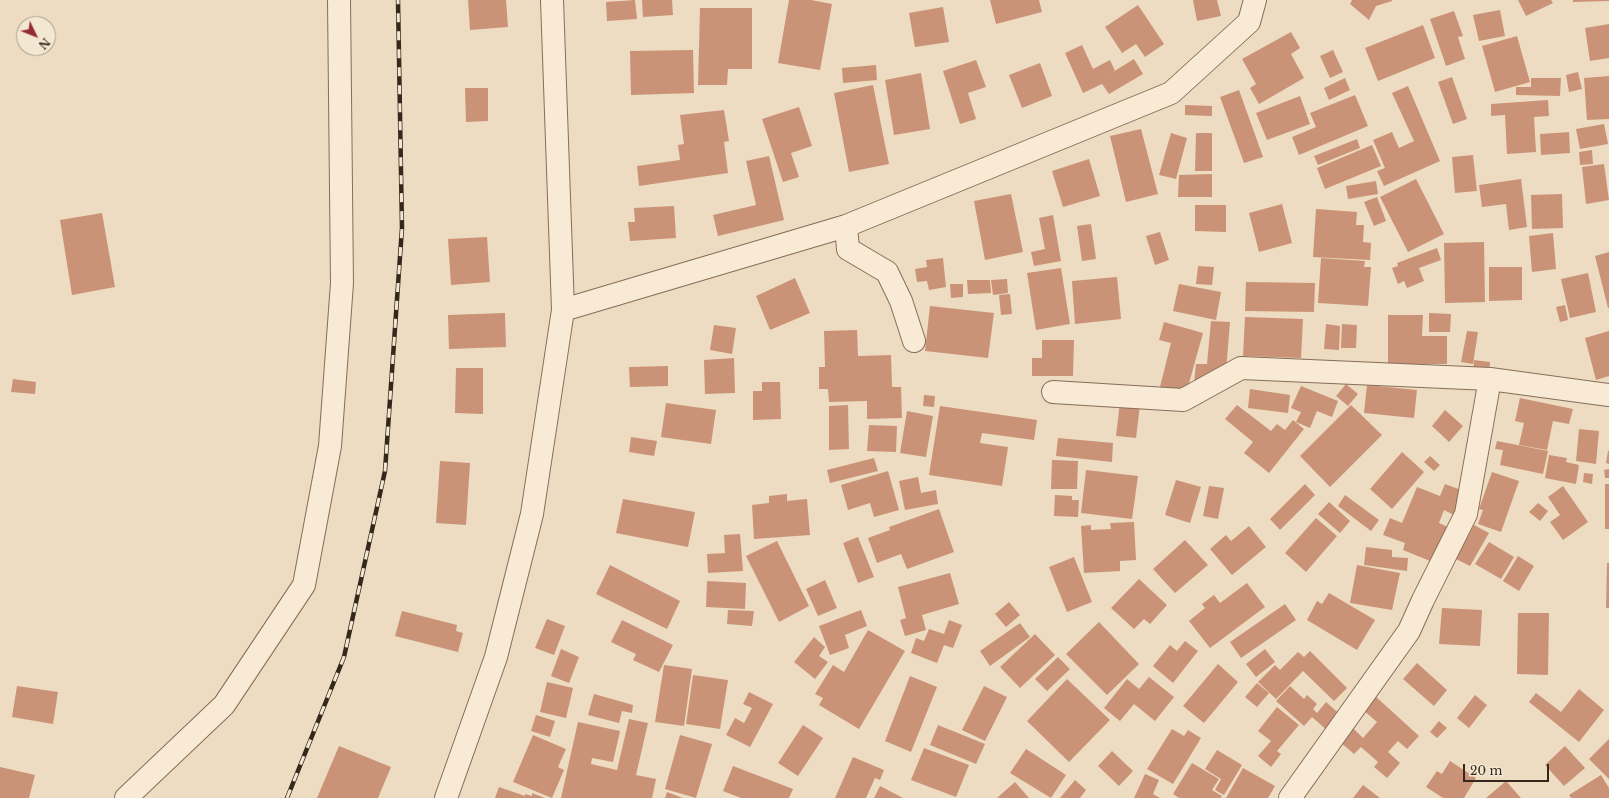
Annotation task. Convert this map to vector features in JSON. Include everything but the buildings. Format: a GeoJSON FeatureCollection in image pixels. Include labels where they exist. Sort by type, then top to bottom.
{"type":"FeatureCollection","features":[{"type":"Feature","properties":{"kind":"street"},"geometry":{"type":"LineString","coordinates":[[126,798],[224,705],[304,584],[330,446],[342,283],[339,0]]}},
{"type":"Feature","properties":{"kind":"street"},"geometry":{"type":"LineString","coordinates":[[446,798],[496,657],[532,514],[563,310],[552,0]]}},
{"type":"Feature","properties":{"kind":"street"},"geometry":{"type":"LineString","coordinates":[[563,310],[846,226],[1171,93],[1249,22],[1255,0]]}},
{"type":"Feature","properties":{"kind":"street"},"geometry":{"type":"LineString","coordinates":[[846,226],[848,249],[887,272],[901,301],[914,341]]}},
{"type":"Feature","properties":{"kind":"street"},"geometry":{"type":"LineString","coordinates":[[1053,392],[1183,400],[1241,368],[1490,379],[1609,396]]}},
{"type":"Feature","properties":{"kind":"street"},"geometry":{"type":"LineString","coordinates":[[1290,798],[1409,631],[1466,514],[1490,379]]}},
{"type":"Feature","properties":{"kind":"railway"},"geometry":{"type":"LineString","coordinates":[[287,798],[344,657],[385,471],[402,228],[398,0]]}}]}
